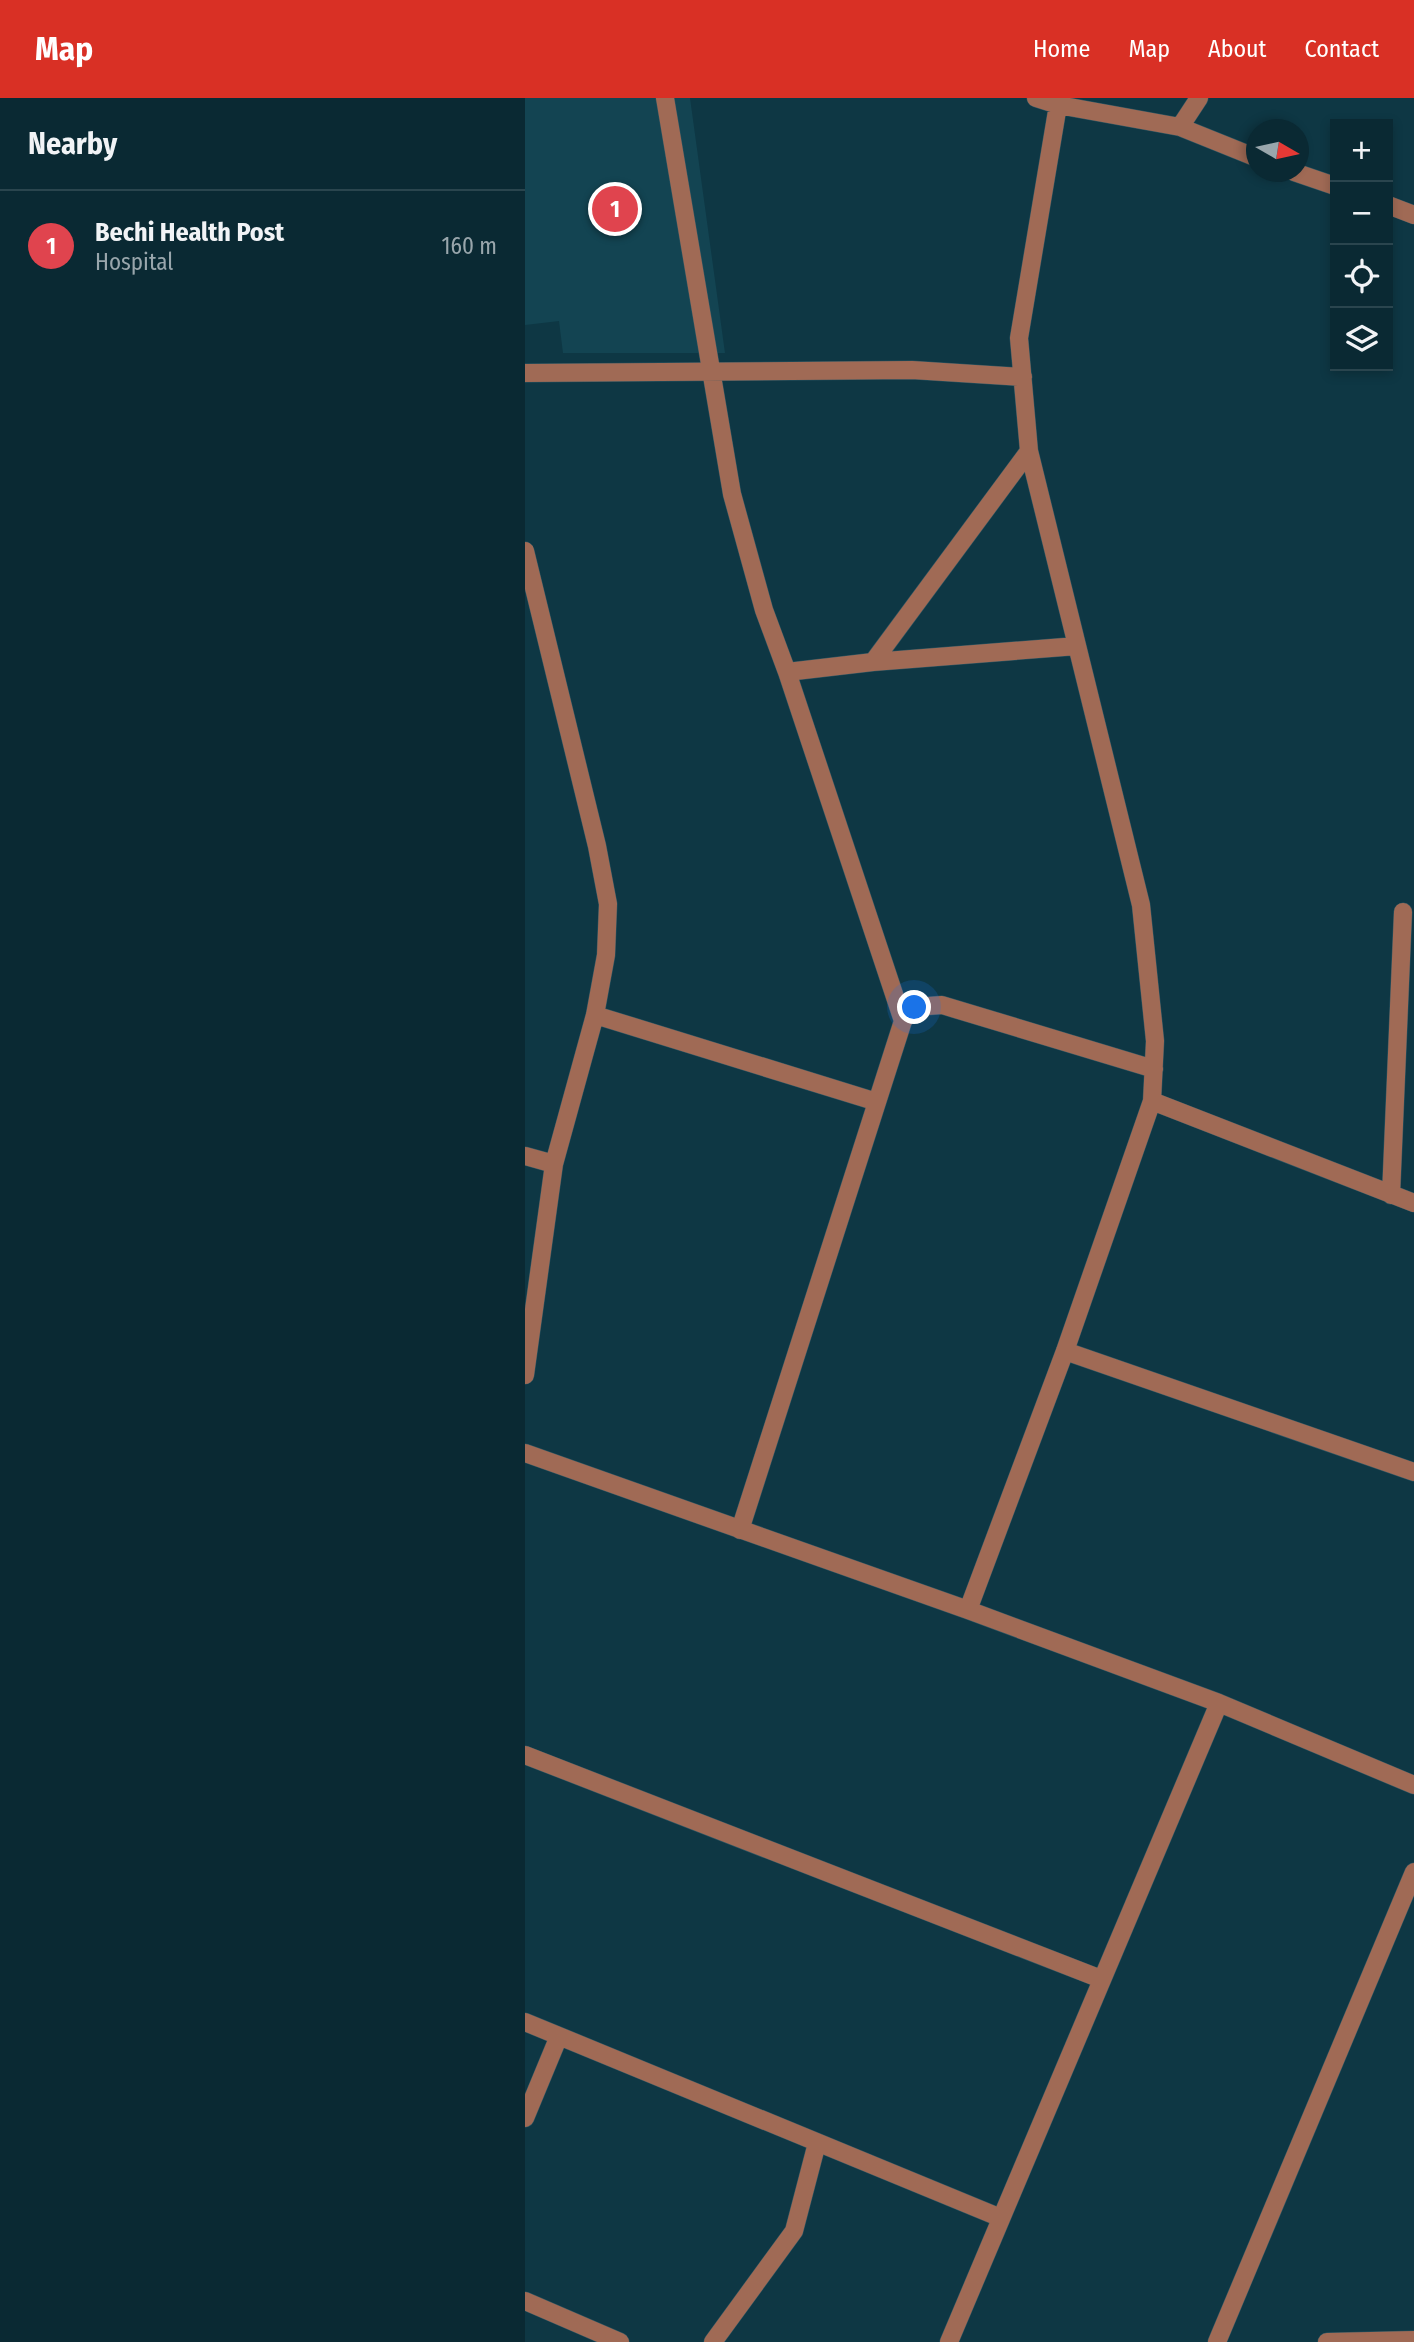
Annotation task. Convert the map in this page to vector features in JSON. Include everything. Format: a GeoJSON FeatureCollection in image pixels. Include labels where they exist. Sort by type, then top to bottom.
{"type":"FeatureCollection","features":[{"type":"Feature","properties":{"kind":"street"},"geometry":{"type":"LineString","coordinates":[[665,98],[732,494],[764,610],[903,1021]]}},
{"type":"Feature","properties":{"kind":"street"},"geometry":{"type":"LineString","coordinates":[[1036,98],[1179,127],[1246,154]]}},
{"type":"Feature","properties":{"kind":"street"},"geometry":{"type":"LineString","coordinates":[[1179,127],[1199,98]]}},
{"type":"Feature","properties":{"kind":"street"},"geometry":{"type":"LineString","coordinates":[[968,1611],[1065,1350],[1151,1101],[1154,1069],[1155,1041],[1141,905],[1030,451],[1019,338],[1058,104]]}},
{"type":"Feature","properties":{"kind":"street"},"geometry":{"type":"LineString","coordinates":[[1309,177],[1330,184]]}},
{"type":"Feature","properties":{"kind":"street"},"geometry":{"type":"LineString","coordinates":[[1393,207],[1414,215]]}},
{"type":"Feature","properties":{"kind":"street"},"geometry":{"type":"LineString","coordinates":[[525,373],[912,370],[1023,377]]}},
{"type":"Feature","properties":{"kind":"street"},"geometry":{"type":"LineString","coordinates":[[873,662],[1030,451]]}},
{"type":"Feature","properties":{"kind":"street"},"geometry":{"type":"LineString","coordinates":[[525,551],[597,846],[608,904],[606,955],[595,1015],[554,1164],[525,1375]]}},
{"type":"Feature","properties":{"kind":"street"},"geometry":{"type":"LineString","coordinates":[[787,672],[873,662],[1077,646]]}},
{"type":"Feature","properties":{"kind":"street"},"geometry":{"type":"LineString","coordinates":[[1391,1195],[1403,912]]}},
{"type":"Feature","properties":{"kind":"street"},"geometry":{"type":"LineString","coordinates":[[740,1530],[903,1021],[914,1007],[942,1005],[1154,1069]]}},
{"type":"Feature","properties":{"kind":"street"},"geometry":{"type":"LineString","coordinates":[[595,1015],[877,1102]]}},
{"type":"Feature","properties":{"kind":"street"},"geometry":{"type":"LineString","coordinates":[[1151,1101],[1414,1203]]}},
{"type":"Feature","properties":{"kind":"street"},"geometry":{"type":"LineString","coordinates":[[525,1156],[554,1164]]}},
{"type":"Feature","properties":{"kind":"street"},"geometry":{"type":"LineString","coordinates":[[1065,1350],[1414,1472]]}},
{"type":"Feature","properties":{"kind":"street"},"geometry":{"type":"LineString","coordinates":[[525,1453],[1219,1703],[1414,1785]]}},
{"type":"Feature","properties":{"kind":"street"},"geometry":{"type":"LineString","coordinates":[[949,2342],[1219,1703]]}},
{"type":"Feature","properties":{"kind":"street"},"geometry":{"type":"LineString","coordinates":[[525,1755],[1101,1979]]}},
{"type":"Feature","properties":{"kind":"street"},"geometry":{"type":"LineString","coordinates":[[1217,2342],[1414,1872]]}},
{"type":"Feature","properties":{"kind":"street"},"geometry":{"type":"LineString","coordinates":[[525,2022],[1001,2218]]}},
{"type":"Feature","properties":{"kind":"street"},"geometry":{"type":"LineString","coordinates":[[525,2118],[559,2036]]}},
{"type":"Feature","properties":{"kind":"street"},"geometry":{"type":"LineString","coordinates":[[713,2342],[794,2231],[817,2143]]}},
{"type":"Feature","properties":{"kind":"street"},"geometry":{"type":"LineString","coordinates":[[525,2301],[620,2342]]}},
{"type":"Feature","properties":{"kind":"street"},"geometry":{"type":"LineString","coordinates":[[1328,2342],[1414,2340]]}},
{"type":"Feature","properties":{"kind":"shaded area"},"geometry":{"type":"Polygon","coordinates":[[[525,98],[690,98],[725,353],[563,353],[559,321],[525,325],[525,98]]]}},
{"type":"Feature","properties":{"kind":"place","name":"Bechi Health Post"},"geometry":{"type":"Point","coordinates":[615,209]}}]}
